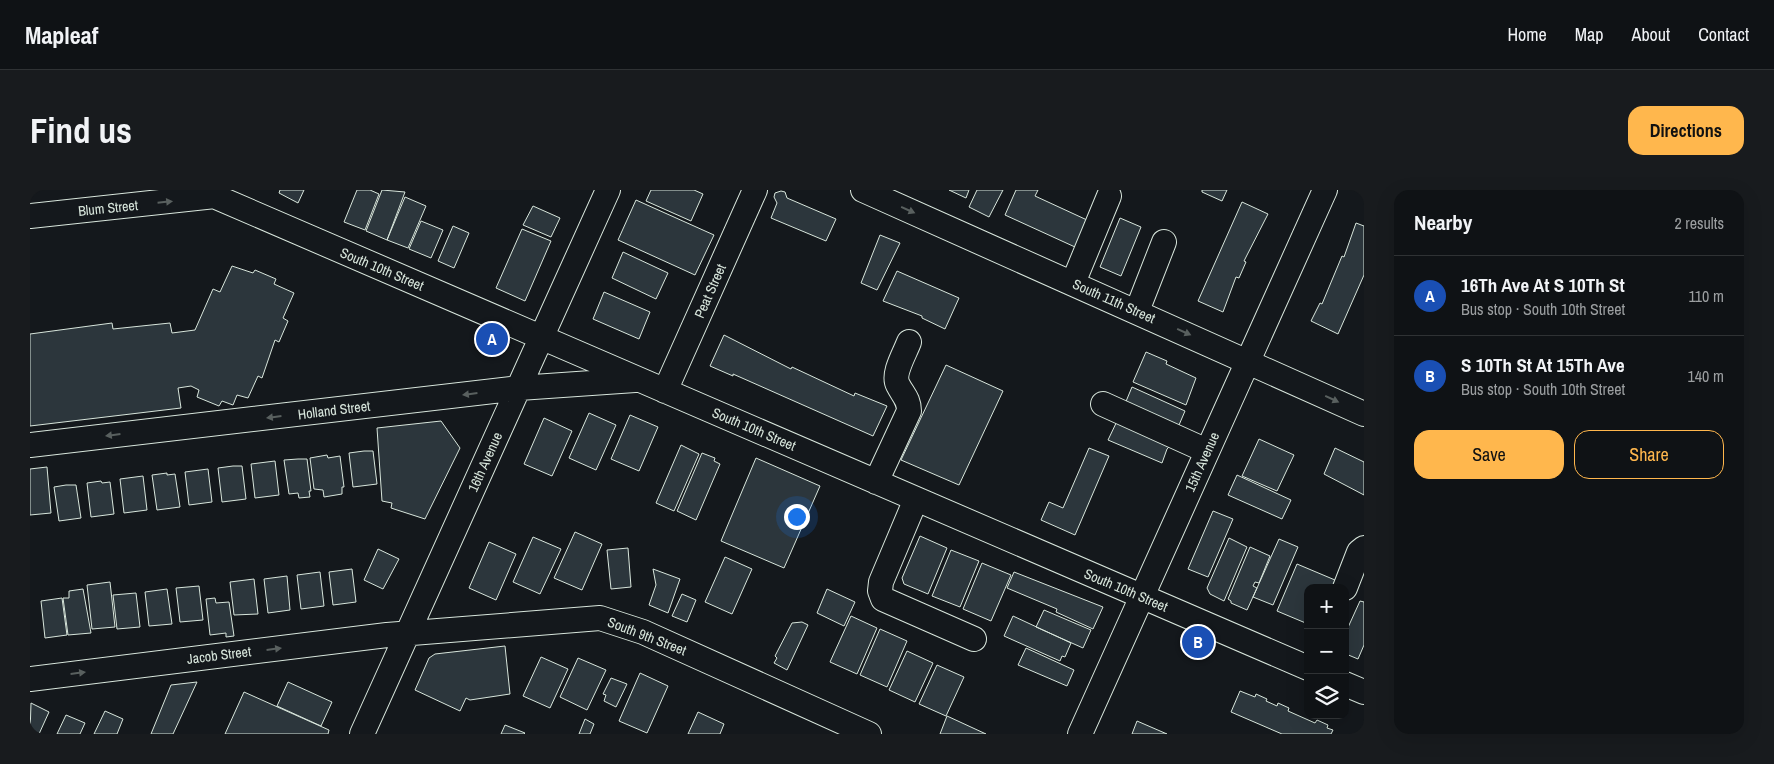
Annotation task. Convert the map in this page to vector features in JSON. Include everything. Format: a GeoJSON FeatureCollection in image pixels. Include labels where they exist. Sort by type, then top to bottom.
{"type":"FeatureCollection","features":[{"type":"Feature","properties":{"kind":"street","name":"16th Avenue"},"geometry":{"type":"LineString","coordinates":[[362,734],[608,190]]}},
{"type":"Feature","properties":{"kind":"street","name":"Peat Street"},"geometry":{"type":"LineString","coordinates":[[665,391],[755,190]]}},
{"type":"Feature","properties":{"kind":"street","name":"South 11th Street"},"geometry":{"type":"LineString","coordinates":[[863,190],[1248,360],[1364,414]]}},
{"type":"Feature","properties":{"kind":"street","name":"15th Avenue"},"geometry":{"type":"LineString","coordinates":[[1080,734],[1324,190]]}},
{"type":"Feature","properties":{"kind":"street","name":"South 10th Street"},"geometry":{"type":"LineString","coordinates":[[208,193],[1304,666]]}},
{"type":"Feature","properties":{"kind":"street","name":"Blum Street"},"geometry":{"type":"LineString","coordinates":[[30,216],[208,193]]}},
{"type":"Feature","properties":{"kind":"street"},"geometry":{"type":"LineString","coordinates":[[1073,283],[1109,196]]}},
{"type":"Feature","properties":{"kind":"street"},"geometry":{"type":"LineString","coordinates":[[1137,311],[1164,242]]}},
{"type":"Feature","properties":{"kind":"street"},"geometry":{"type":"LineString","coordinates":[[876,482],[909,411],[909,401],[897,383],[897,374],[909,342]]}},
{"type":"Feature","properties":{"kind":"street","name":"Holland Street"},"geometry":{"type":"LineString","coordinates":[[30,445],[518,388],[638,379]]}},
{"type":"Feature","properties":{"kind":"street"},"geometry":{"type":"LineString","coordinates":[[1103,404],[1207,451]]}},
{"type":"Feature","properties":{"kind":"street"},"geometry":{"type":"LineString","coordinates":[[916,499],[880,591],[883,599],[974,639]]}},
{"type":"Feature","properties":{"kind":"street"},"geometry":{"type":"LineString","coordinates":[[1347,584],[1359,552],[1364,548]]}},
{"type":"Feature","properties":{"kind":"street","name":"South 9th Street"},"geometry":{"type":"LineString","coordinates":[[408,633],[600,618],[643,632],[869,734]]}},
{"type":"Feature","properties":{"kind":"street","name":"Jacob Street"},"geometry":{"type":"LineString","coordinates":[[30,679],[408,633]]}},
{"type":"Feature","properties":{"kind":"street"},"geometry":{"type":"LineString","coordinates":[[1349,686],[1364,692]]}},
{"type":"Feature","properties":{"kind":"building"},"geometry":{"type":"Polygon","coordinates":[[[280,190],[304,190],[298,203],[279,193],[280,190]]]}},
{"type":"Feature","properties":{"kind":"building"},"geometry":{"type":"Polygon","coordinates":[[[357,190],[370,190],[379,194],[365,230],[344,222],[357,190]]]}},
{"type":"Feature","properties":{"kind":"building"},"geometry":{"type":"Polygon","coordinates":[[[382,190],[405,192],[387,240],[366,231],[382,190]]]}},
{"type":"Feature","properties":{"kind":"building"},"geometry":{"type":"Polygon","coordinates":[[[651,190],[694,190],[703,194],[691,221],[646,201],[651,190]]]}},
{"type":"Feature","properties":{"kind":"building"},"geometry":{"type":"Polygon","coordinates":[[[949,190],[969,190],[966,198],[949,190]]]}},
{"type":"Feature","properties":{"kind":"building"},"geometry":{"type":"Polygon","coordinates":[[[977,190],[1003,190],[989,217],[969,207],[977,190]]]}},
{"type":"Feature","properties":{"kind":"building"},"geometry":{"type":"Polygon","coordinates":[[[1016,190],[1038,190],[1035,196],[1087,220],[1075,247],[1005,215],[1016,190]]]}},
{"type":"Feature","properties":{"kind":"building"},"geometry":{"type":"Polygon","coordinates":[[[1202,190],[1227,190],[1222,201],[1202,192],[1202,190]]]}},
{"type":"Feature","properties":{"kind":"building"},"geometry":{"type":"Polygon","coordinates":[[[785,192],[787,198],[836,219],[826,241],[771,218],[777,203],[774,197],[775,193],[785,192]]]}},
{"type":"Feature","properties":{"kind":"building"},"geometry":{"type":"Polygon","coordinates":[[[405,197],[426,206],[408,248],[387,240],[405,197]]]}},
{"type":"Feature","properties":{"kind":"building"},"geometry":{"type":"Polygon","coordinates":[[[636,200],[714,235],[695,275],[618,240],[636,200]]]}},
{"type":"Feature","properties":{"kind":"building"},"geometry":{"type":"Polygon","coordinates":[[[1242,202],[1268,214],[1244,261],[1246,262],[1239,278],[1236,277],[1223,312],[1198,301],[1242,202]]]}},
{"type":"Feature","properties":{"kind":"building"},"geometry":{"type":"Polygon","coordinates":[[[533,206],[560,218],[551,237],[523,225],[533,206]]]}},
{"type":"Feature","properties":{"kind":"building"},"geometry":{"type":"Polygon","coordinates":[[[1120,218],[1141,227],[1121,276],[1100,267],[1120,218]]]}},
{"type":"Feature","properties":{"kind":"building"},"geometry":{"type":"Polygon","coordinates":[[[421,221],[443,230],[431,258],[409,249],[421,221]]]}},
{"type":"Feature","properties":{"kind":"building"},"geometry":{"type":"Polygon","coordinates":[[[1356,223],[1364,226],[1364,275],[1338,334],[1311,321],[1320,303],[1322,304],[1342,256],[1344,257],[1356,223]]]}},
{"type":"Feature","properties":{"kind":"building"},"geometry":{"type":"Polygon","coordinates":[[[453,226],[469,233],[454,268],[438,261],[453,226]]]}},
{"type":"Feature","properties":{"kind":"building"},"geometry":{"type":"Polygon","coordinates":[[[522,229],[551,241],[525,301],[496,288],[522,229]]]}},
{"type":"Feature","properties":{"kind":"building"},"geometry":{"type":"Polygon","coordinates":[[[880,235],[900,243],[877,290],[861,283],[880,235]]]}},
{"type":"Feature","properties":{"kind":"building"},"geometry":{"type":"Polygon","coordinates":[[[623,252],[668,273],[656,299],[612,278],[623,252]]]}},
{"type":"Feature","properties":{"kind":"building"},"geometry":{"type":"Polygon","coordinates":[[[232,266],[253,273],[255,270],[276,279],[274,284],[294,293],[283,318],[288,321],[279,342],[275,340],[262,378],[258,376],[248,398],[237,395],[233,405],[222,401],[219,406],[197,397],[199,390],[191,386],[178,388],[181,408],[30,426],[30,334],[112,323],[113,329],[170,323],[172,333],[195,330],[213,289],[220,292],[232,266]]]}},
{"type":"Feature","properties":{"kind":"building"},"geometry":{"type":"Polygon","coordinates":[[[897,271],[959,298],[945,329],[922,318],[922,316],[883,301],[897,271]]]}},
{"type":"Feature","properties":{"kind":"building"},"geometry":{"type":"Polygon","coordinates":[[[604,292],[650,312],[639,339],[593,319],[604,292]]]}},
{"type":"Feature","properties":{"kind":"building"},"geometry":{"type":"Polygon","coordinates":[[[724,335],[791,369],[792,367],[854,396],[855,393],[887,406],[873,436],[733,374],[733,376],[710,366],[724,335]]]}},
{"type":"Feature","properties":{"kind":"building"},"geometry":{"type":"Polygon","coordinates":[[[1146,352],[1167,361],[1166,364],[1196,378],[1186,405],[1133,382],[1146,352]]]}},
{"type":"Feature","properties":{"kind":"building"},"geometry":{"type":"Polygon","coordinates":[[[946,365],[1003,391],[959,485],[901,460],[946,365]]]}},
{"type":"Feature","properties":{"kind":"building"},"geometry":{"type":"Polygon","coordinates":[[[1132,387],[1185,411],[1179,425],[1122,411],[1132,387]]]}},
{"type":"Feature","properties":{"kind":"building"},"geometry":{"type":"Polygon","coordinates":[[[589,413],[616,425],[596,470],[569,458],[589,413]]]}},
{"type":"Feature","properties":{"kind":"building"},"geometry":{"type":"Polygon","coordinates":[[[630,415],[658,427],[639,471],[611,459],[630,415]]]}},
{"type":"Feature","properties":{"kind":"building"},"geometry":{"type":"Polygon","coordinates":[[[1119,417],[1171,445],[1167,449],[1162,463],[1108,440],[1119,417]]]}},
{"type":"Feature","properties":{"kind":"building"},"geometry":{"type":"Polygon","coordinates":[[[544,418],[572,431],[552,476],[524,464],[544,418]]]}},
{"type":"Feature","properties":{"kind":"building"},"geometry":{"type":"Polygon","coordinates":[[[441,421],[460,448],[425,519],[391,508],[392,503],[382,501],[377,428],[441,421]]]}},
{"type":"Feature","properties":{"kind":"building"},"geometry":{"type":"Polygon","coordinates":[[[1259,439],[1294,455],[1277,491],[1242,476],[1259,439]]]}},
{"type":"Feature","properties":{"kind":"building"},"geometry":{"type":"Polygon","coordinates":[[[681,445],[699,454],[674,511],[656,503],[681,445]]]}},
{"type":"Feature","properties":{"kind":"building"},"geometry":{"type":"Polygon","coordinates":[[[1089,448],[1109,456],[1075,535],[1041,520],[1049,502],[1063,508],[1089,448]]]}},
{"type":"Feature","properties":{"kind":"building"},"geometry":{"type":"Polygon","coordinates":[[[1335,448],[1364,462],[1364,495],[1324,474],[1335,448]]]}},
{"type":"Feature","properties":{"kind":"building"},"geometry":{"type":"Polygon","coordinates":[[[373,451],[377,484],[353,487],[349,453],[373,451]]]}},
{"type":"Feature","properties":{"kind":"building"},"geometry":{"type":"Polygon","coordinates":[[[702,453],[715,458],[714,461],[720,464],[696,520],[677,511],[702,453]]]}},
{"type":"Feature","properties":{"kind":"building"},"geometry":{"type":"Polygon","coordinates":[[[327,455],[328,458],[340,456],[344,487],[342,487],[342,494],[324,497],[323,490],[314,489],[310,458],[327,455]]]}},
{"type":"Feature","properties":{"kind":"building"},"geometry":{"type":"Polygon","coordinates":[[[756,458],[820,486],[784,568],[721,541],[756,458]]]}},
{"type":"Feature","properties":{"kind":"building"},"geometry":{"type":"Polygon","coordinates":[[[307,459],[310,497],[299,498],[298,493],[289,494],[284,460],[307,459]]]}},
{"type":"Feature","properties":{"kind":"building"},"geometry":{"type":"Polygon","coordinates":[[[275,461],[279,495],[255,498],[251,464],[275,461]]]}},
{"type":"Feature","properties":{"kind":"building"},"geometry":{"type":"Polygon","coordinates":[[[242,466],[246,499],[222,502],[218,468],[242,466]]]}},
{"type":"Feature","properties":{"kind":"building"},"geometry":{"type":"Polygon","coordinates":[[[47,467],[51,513],[30,515],[30,469],[47,467]]]}},
{"type":"Feature","properties":{"kind":"building"},"geometry":{"type":"Polygon","coordinates":[[[208,469],[212,502],[189,505],[185,472],[208,469]]]}},
{"type":"Feature","properties":{"kind":"building"},"geometry":{"type":"Polygon","coordinates":[[[167,473],[167,475],[175,474],[180,507],[157,510],[152,475],[167,473]]]}},
{"type":"Feature","properties":{"kind":"building"},"geometry":{"type":"Polygon","coordinates":[[[1237,475],[1291,500],[1282,519],[1228,495],[1237,475]]]}},
{"type":"Feature","properties":{"kind":"building"},"geometry":{"type":"Polygon","coordinates":[[[143,476],[147,510],[124,513],[120,479],[143,476]]]}},
{"type":"Feature","properties":{"kind":"building"},"geometry":{"type":"Polygon","coordinates":[[[101,481],[102,483],[110,482],[114,514],[91,517],[87,483],[101,481]]]}},
{"type":"Feature","properties":{"kind":"building"},"geometry":{"type":"Polygon","coordinates":[[[76,485],[81,518],[59,521],[54,487],[76,485]]]}},
{"type":"Feature","properties":{"kind":"building"},"geometry":{"type":"Polygon","coordinates":[[[1213,511],[1233,519],[1208,577],[1188,569],[1213,511]]]}},
{"type":"Feature","properties":{"kind":"building"},"geometry":{"type":"Polygon","coordinates":[[[575,532],[602,544],[582,590],[554,578],[575,532]]]}},
{"type":"Feature","properties":{"kind":"building"},"geometry":{"type":"Polygon","coordinates":[[[920,536],[947,548],[928,594],[904,584],[902,578],[920,536]]]}},
{"type":"Feature","properties":{"kind":"building"},"geometry":{"type":"Polygon","coordinates":[[[533,537],[561,549],[540,594],[513,582],[533,537]]]}},
{"type":"Feature","properties":{"kind":"building"},"geometry":{"type":"Polygon","coordinates":[[[1229,538],[1247,547],[1224,601],[1210,594],[1207,588],[1229,538]]]}},
{"type":"Feature","properties":{"kind":"building"},"geometry":{"type":"Polygon","coordinates":[[[1279,539],[1298,547],[1273,605],[1253,597],[1279,539]]]}},
{"type":"Feature","properties":{"kind":"building"},"geometry":{"type":"Polygon","coordinates":[[[489,542],[516,554],[496,600],[469,588],[489,542]]]}},
{"type":"Feature","properties":{"kind":"building"},"geometry":{"type":"Polygon","coordinates":[[[1250,547],[1270,556],[1259,583],[1255,582],[1253,586],[1257,588],[1247,610],[1231,603],[1228,599],[1250,547]]]}},
{"type":"Feature","properties":{"kind":"building"},"geometry":{"type":"Polygon","coordinates":[[[628,548],[631,587],[611,589],[607,550],[628,548]]]}},
{"type":"Feature","properties":{"kind":"building"},"geometry":{"type":"Polygon","coordinates":[[[378,549],[399,559],[383,589],[364,580],[378,549]]]}},
{"type":"Feature","properties":{"kind":"building"},"geometry":{"type":"Polygon","coordinates":[[[951,550],[979,561],[960,607],[932,596],[951,550]]]}},
{"type":"Feature","properties":{"kind":"building"},"geometry":{"type":"Polygon","coordinates":[[[725,557],[752,569],[732,614],[705,602],[725,557]]]}},
{"type":"Feature","properties":{"kind":"building"},"geometry":{"type":"Polygon","coordinates":[[[982,563],[1011,575],[991,621],[963,609],[982,563]]]}},
{"type":"Feature","properties":{"kind":"building"},"geometry":{"type":"Polygon","coordinates":[[[1297,564],[1335,580],[1334,584],[1304,584],[1304,622],[1277,611],[1297,564]]]}},
{"type":"Feature","properties":{"kind":"building"},"geometry":{"type":"Polygon","coordinates":[[[352,569],[356,602],[333,605],[329,572],[352,569]]]}},
{"type":"Feature","properties":{"kind":"building"},"geometry":{"type":"Polygon","coordinates":[[[653,569],[680,579],[668,613],[649,605],[656,585],[653,569]]]}},
{"type":"Feature","properties":{"kind":"building"},"geometry":{"type":"Polygon","coordinates":[[[320,572],[324,606],[301,609],[297,575],[320,572]]]}},
{"type":"Feature","properties":{"kind":"building"},"geometry":{"type":"Polygon","coordinates":[[[1014,572],[1103,607],[1093,629],[1056,612],[1057,609],[1007,588],[1014,572]]]}},
{"type":"Feature","properties":{"kind":"building"},"geometry":{"type":"Polygon","coordinates":[[[287,576],[290,610],[268,613],[264,579],[287,576]]]}},
{"type":"Feature","properties":{"kind":"building"},"geometry":{"type":"Polygon","coordinates":[[[254,579],[258,614],[234,615],[230,582],[254,579]]]}},
{"type":"Feature","properties":{"kind":"building"},"geometry":{"type":"Polygon","coordinates":[[[110,582],[115,627],[92,629],[87,585],[110,582]]]}},
{"type":"Feature","properties":{"kind":"building"},"geometry":{"type":"Polygon","coordinates":[[[199,586],[203,620],[180,622],[176,588],[199,586]]]}},
{"type":"Feature","properties":{"kind":"building"},"geometry":{"type":"Polygon","coordinates":[[[83,589],[91,633],[68,635],[63,598],[69,598],[69,591],[83,589]]]}},
{"type":"Feature","properties":{"kind":"building"},"geometry":{"type":"Polygon","coordinates":[[[167,589],[172,624],[149,626],[145,592],[167,589]]]}},
{"type":"Feature","properties":{"kind":"building"},"geometry":{"type":"Polygon","coordinates":[[[827,589],[855,602],[844,626],[817,613],[827,589]]]}},
{"type":"Feature","properties":{"kind":"building"},"geometry":{"type":"Polygon","coordinates":[[[136,593],[140,627],[117,629],[113,595],[136,593]]]}},
{"type":"Feature","properties":{"kind":"building"},"geometry":{"type":"Polygon","coordinates":[[[682,594],[696,600],[687,622],[672,616],[682,594]]]}},
{"type":"Feature","properties":{"kind":"building"},"geometry":{"type":"Polygon","coordinates":[[[62,598],[67,635],[45,638],[41,601],[62,598]]]}},
{"type":"Feature","properties":{"kind":"building"},"geometry":{"type":"Polygon","coordinates":[[[215,598],[216,603],[229,602],[234,636],[226,637],[226,633],[210,635],[206,599],[215,598]]]}},
{"type":"Feature","properties":{"kind":"building"},"geometry":{"type":"Polygon","coordinates":[[[1360,601],[1364,602],[1364,645],[1358,659],[1349,655],[1349,625],[1360,601]]]}},
{"type":"Feature","properties":{"kind":"building"},"geometry":{"type":"Polygon","coordinates":[[[1044,610],[1091,630],[1083,648],[1036,627],[1044,610]]]}},
{"type":"Feature","properties":{"kind":"building"},"geometry":{"type":"Polygon","coordinates":[[[851,616],[877,628],[857,674],[830,662],[851,616]]]}},
{"type":"Feature","properties":{"kind":"building"},"geometry":{"type":"Polygon","coordinates":[[[1013,616],[1071,643],[1065,657],[1062,656],[1060,661],[1004,636],[1013,616]]]}},
{"type":"Feature","properties":{"kind":"building"},"geometry":{"type":"Polygon","coordinates":[[[802,622],[808,625],[787,670],[774,663],[777,658],[775,656],[792,623],[802,622]]]}},
{"type":"Feature","properties":{"kind":"building"},"geometry":{"type":"Polygon","coordinates":[[[880,629],[907,641],[887,687],[860,675],[880,629]]]}},
{"type":"Feature","properties":{"kind":"building"},"geometry":{"type":"Polygon","coordinates":[[[505,646],[510,694],[470,700],[466,698],[460,711],[415,690],[429,658],[435,654],[505,646]]]}},
{"type":"Feature","properties":{"kind":"building"},"geometry":{"type":"Polygon","coordinates":[[[1026,648],[1074,670],[1067,686],[1018,665],[1026,648]]]}},
{"type":"Feature","properties":{"kind":"building"},"geometry":{"type":"Polygon","coordinates":[[[907,651],[933,663],[915,702],[889,690],[907,651]]]}},
{"type":"Feature","properties":{"kind":"building"},"geometry":{"type":"Polygon","coordinates":[[[541,657],[568,669],[550,708],[523,696],[541,657]]]}},
{"type":"Feature","properties":{"kind":"building"},"geometry":{"type":"Polygon","coordinates":[[[578,658],[606,670],[587,710],[560,697],[578,658]]]}},
{"type":"Feature","properties":{"kind":"building"},"geometry":{"type":"Polygon","coordinates":[[[937,665],[964,677],[946,716],[919,704],[937,665]]]}},
{"type":"Feature","properties":{"kind":"building"},"geometry":{"type":"Polygon","coordinates":[[[640,673],[668,686],[647,733],[619,721],[640,673]]]}},
{"type":"Feature","properties":{"kind":"building"},"geometry":{"type":"Polygon","coordinates":[[[611,678],[627,684],[616,707],[604,701],[606,695],[603,694],[611,678]]]}},
{"type":"Feature","properties":{"kind":"building"},"geometry":{"type":"Polygon","coordinates":[[[197,682],[173,734],[151,734],[171,685],[197,682]]]}},
{"type":"Feature","properties":{"kind":"building"},"geometry":{"type":"Polygon","coordinates":[[[288,682],[332,702],[321,726],[277,706],[288,682]]]}},
{"type":"Feature","properties":{"kind":"building"},"geometry":{"type":"Polygon","coordinates":[[[1240,691],[1255,697],[1256,694],[1277,706],[1278,703],[1289,708],[1288,711],[1304,719],[1315,723],[1317,720],[1328,725],[1327,728],[1333,730],[1331,734],[1282,734],[1231,712],[1240,691]]]}},
{"type":"Feature","properties":{"kind":"building"},"geometry":{"type":"Polygon","coordinates":[[[244,692],[329,730],[328,734],[225,734],[244,692]]]}},
{"type":"Feature","properties":{"kind":"building"},"geometry":{"type":"Polygon","coordinates":[[[31,703],[49,712],[39,734],[30,734],[31,703]]]}},
{"type":"Feature","properties":{"kind":"building"},"geometry":{"type":"Polygon","coordinates":[[[105,711],[123,719],[117,734],[94,734],[105,711]]]}},
{"type":"Feature","properties":{"kind":"building"},"geometry":{"type":"Polygon","coordinates":[[[698,712],[724,724],[720,734],[688,734],[698,712]]]}},
{"type":"Feature","properties":{"kind":"building"},"geometry":{"type":"Polygon","coordinates":[[[66,715],[85,723],[80,734],[57,734],[66,715]]]}},
{"type":"Feature","properties":{"kind":"building"},"geometry":{"type":"Polygon","coordinates":[[[947,716],[986,734],[940,734],[947,716]]]}},
{"type":"Feature","properties":{"kind":"building"},"geometry":{"type":"Polygon","coordinates":[[[585,719],[594,724],[590,734],[579,734],[585,719]]]}},
{"type":"Feature","properties":{"kind":"building"},"geometry":{"type":"Polygon","coordinates":[[[1137,721],[1167,734],[1132,734],[1137,721]]]}},
{"type":"Feature","properties":{"kind":"building"},"geometry":{"type":"Polygon","coordinates":[[[505,725],[525,733],[501,734],[505,725]]]}},
{"type":"Feature","properties":{"kind":"place","name":"16Th Ave At S 10Th St"},"geometry":{"type":"Point","coordinates":[492,339]}},
{"type":"Feature","properties":{"kind":"place","name":"S 10Th St At 15Th Ave"},"geometry":{"type":"Point","coordinates":[1198,642]}}]}
